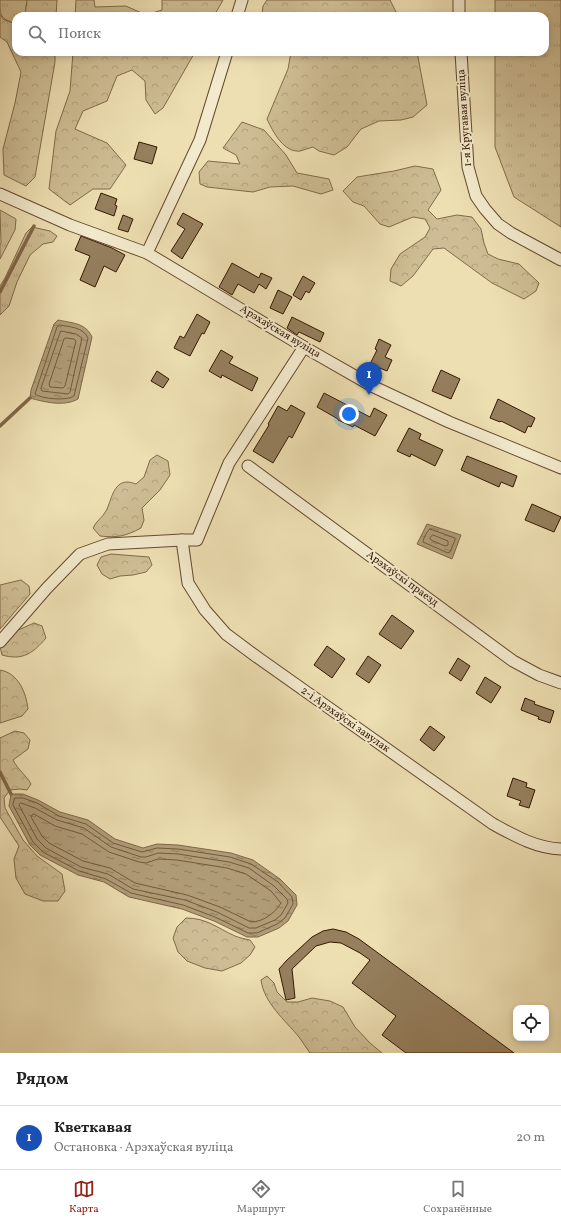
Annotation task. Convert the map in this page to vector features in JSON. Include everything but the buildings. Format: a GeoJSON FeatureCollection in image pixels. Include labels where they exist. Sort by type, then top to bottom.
{"type":"FeatureCollection","features":[{"type":"Feature","properties":{"kind":"street"},"geometry":{"type":"LineString","coordinates":[[239,12],[242,0]]}},
{"type":"Feature","properties":{"kind":"street"},"geometry":{"type":"LineString","coordinates":[[459,0],[459,12]]}},
{"type":"Feature","properties":{"kind":"street"},"geometry":{"type":"LineString","coordinates":[[147,253],[200,140],[226,56]]}},
{"type":"Feature","properties":{"kind":"street","name":"1-я Кругавая вуліца"},"geometry":{"type":"LineString","coordinates":[[461,56],[468,167],[476,196],[498,224],[511,233],[561,260]]}},
{"type":"Feature","properties":{"kind":"street","name":"Арэхаўская вуліца"},"geometry":{"type":"LineString","coordinates":[[0,194],[70,225],[147,253],[304,347],[399,400],[561,468]]}},
{"type":"Feature","properties":{"kind":"street"},"geometry":{"type":"LineString","coordinates":[[0,642],[80,554],[108,544],[197,540],[229,463],[304,347]]}},
{"type":"Feature","properties":{"kind":"street","name":"Арэхаўскі праезд"},"geometry":{"type":"LineString","coordinates":[[248,466],[513,661],[539,675],[561,683]]}},
{"type":"Feature","properties":{"kind":"street","name":"2-і Арэхаўскі завулак"},"geometry":{"type":"LineString","coordinates":[[182,540],[188,583],[205,610],[226,634],[493,824],[524,841],[561,850]]}},
{"type":"Feature","properties":{"kind":"green space"},"geometry":{"type":"Polygon","coordinates":[[[0,0],[27,0],[26,12],[12,12],[12,23],[2,16],[0,10],[0,0]]]}},
{"type":"Feature","properties":{"kind":"green space"},"geometry":{"type":"Polygon","coordinates":[[[27,0],[57,0],[56,12],[26,12],[27,0]]]}},
{"type":"Feature","properties":{"kind":"green space"},"geometry":{"type":"Polygon","coordinates":[[[76,0],[94,0],[95,7],[126,6],[139,12],[75,12],[76,0]]]}},
{"type":"Feature","properties":{"kind":"green space"},"geometry":{"type":"Polygon","coordinates":[[[162,0],[223,0],[216,12],[156,12],[162,10],[162,0]]]}},
{"type":"Feature","properties":{"kind":"green space"},"geometry":{"type":"Polygon","coordinates":[[[267,0],[390,0],[396,12],[262,12],[263,6],[267,0]]]}},
{"type":"Feature","properties":{"kind":"green space"},"geometry":{"type":"Polygon","coordinates":[[[495,0],[561,0],[561,227],[514,197],[495,147],[495,56],[549,56],[549,12],[495,12],[495,0]]]}},
{"type":"Feature","properties":{"kind":"green space"},"geometry":{"type":"Polygon","coordinates":[[[0,14],[3,19],[12,23],[12,53],[7,42],[0,37],[0,14]]]}},
{"type":"Feature","properties":{"kind":"green space"},"geometry":{"type":"Polygon","coordinates":[[[14,56],[55,56],[35,177],[26,186],[4,175],[3,149],[15,103],[21,72],[14,56]]]}},
{"type":"Feature","properties":{"kind":"green space"},"geometry":{"type":"Polygon","coordinates":[[[73,56],[193,56],[163,108],[155,114],[146,100],[145,81],[132,70],[117,76],[107,101],[83,111],[75,129],[107,143],[126,165],[110,189],[93,189],[70,205],[49,189],[56,131],[70,91],[73,56]]]}},
{"type":"Feature","properties":{"kind":"green space"},"geometry":{"type":"Polygon","coordinates":[[[290,56],[418,56],[427,105],[413,117],[401,120],[379,121],[361,129],[347,147],[334,155],[319,151],[313,147],[300,151],[294,151],[289,149],[280,141],[272,130],[267,119],[288,69],[290,56]]]}},
{"type":"Feature","properties":{"kind":"green space"},"geometry":{"type":"Polygon","coordinates":[[[242,122],[264,130],[286,155],[297,173],[329,179],[333,190],[321,194],[293,186],[270,187],[253,192],[207,187],[200,184],[199,172],[208,161],[240,164],[236,155],[223,148],[242,122]]]}},
{"type":"Feature","properties":{"kind":"green space"},"geometry":{"type":"Polygon","coordinates":[[[415,166],[433,169],[441,190],[428,210],[437,219],[457,215],[472,217],[481,229],[488,254],[498,259],[519,264],[539,283],[536,291],[524,299],[492,283],[444,248],[433,249],[413,276],[401,286],[390,281],[391,269],[400,254],[425,237],[430,228],[425,219],[413,217],[389,227],[380,224],[364,206],[353,202],[343,191],[357,177],[415,166]]]}},
{"type":"Feature","properties":{"kind":"green space"},"geometry":{"type":"Polygon","coordinates":[[[0,210],[16,219],[15,230],[0,259],[1,243],[0,210]]]}},
{"type":"Feature","properties":{"kind":"green space"},"geometry":{"type":"Polygon","coordinates":[[[32,227],[50,231],[57,236],[53,242],[43,244],[30,255],[17,282],[9,306],[0,315],[0,286],[26,233],[32,227]]]}},
{"type":"Feature","properties":{"kind":"green space"},"geometry":{"type":"Polygon","coordinates":[[[157,455],[168,461],[170,475],[160,490],[142,508],[144,520],[141,528],[121,536],[100,536],[93,528],[106,511],[113,493],[122,483],[128,482],[136,484],[144,477],[150,460],[157,455]]]}},
{"type":"Feature","properties":{"kind":"green space"},"geometry":{"type":"Polygon","coordinates":[[[111,554],[149,557],[152,565],[146,572],[110,579],[102,574],[97,565],[101,557],[111,554]]]}},
{"type":"Feature","properties":{"kind":"green space"},"geometry":{"type":"Polygon","coordinates":[[[21,580],[29,586],[30,594],[0,629],[0,585],[21,580]]]}},
{"type":"Feature","properties":{"kind":"green space"},"geometry":{"type":"Polygon","coordinates":[[[34,623],[42,626],[46,638],[37,648],[22,656],[9,657],[2,655],[0,647],[14,632],[34,623]]]}},
{"type":"Feature","properties":{"kind":"green space"},"geometry":{"type":"Polygon","coordinates":[[[0,670],[12,675],[20,684],[28,709],[22,716],[0,723],[0,670]]]}},
{"type":"Feature","properties":{"kind":"green space"},"geometry":{"type":"Polygon","coordinates":[[[15,731],[24,733],[30,740],[28,749],[13,760],[31,784],[27,790],[10,790],[4,798],[5,808],[23,840],[37,856],[62,874],[65,891],[58,901],[43,901],[25,894],[16,878],[14,859],[19,846],[0,817],[0,738],[15,731]]]}},
{"type":"Feature","properties":{"kind":"green space"},"geometry":{"type":"Polygon","coordinates":[[[186,918],[193,918],[212,924],[235,936],[250,940],[255,947],[250,955],[241,963],[222,971],[205,968],[187,961],[178,952],[173,938],[177,927],[186,918]]]}},
{"type":"Feature","properties":{"kind":"green space"},"geometry":{"type":"Polygon","coordinates":[[[267,976],[274,983],[277,992],[287,1002],[298,1002],[312,998],[330,1001],[343,1007],[355,1027],[382,1053],[310,1053],[299,1037],[276,1011],[266,996],[261,980],[267,976]]]}},
{"type":"Feature","properties":{"kind":"water"},"geometry":{"type":"Polygon","coordinates":[[[58,320],[82,326],[92,337],[78,399],[67,403],[48,402],[30,398],[31,390],[54,324],[58,320]]]}},
{"type":"Feature","properties":{"kind":"water"},"geometry":{"type":"Polygon","coordinates":[[[427,524],[461,535],[452,559],[417,544],[427,524]]]}},
{"type":"Feature","properties":{"kind":"water"},"geometry":{"type":"Polygon","coordinates":[[[11,794],[23,794],[60,812],[88,820],[115,839],[143,848],[157,844],[178,845],[231,853],[253,860],[280,879],[296,895],[297,905],[288,921],[279,928],[258,937],[247,937],[214,921],[182,909],[129,897],[104,882],[78,875],[40,855],[30,845],[9,806],[11,794]]]}},
{"type":"Feature","properties":{"kind":"waterway"},"geometry":{"type":"LineString","coordinates":[[0,292],[34,226]]}},
{"type":"Feature","properties":{"kind":"waterway"},"geometry":{"type":"LineString","coordinates":[[0,426],[30,398]]}},
{"type":"Feature","properties":{"kind":"waterway"},"geometry":{"type":"LineString","coordinates":[[0,772],[11,794]]}},
{"type":"Feature","properties":{"kind":"place","name":"Кветкавая"},"geometry":{"type":"Point","coordinates":[369,395]}}]}
